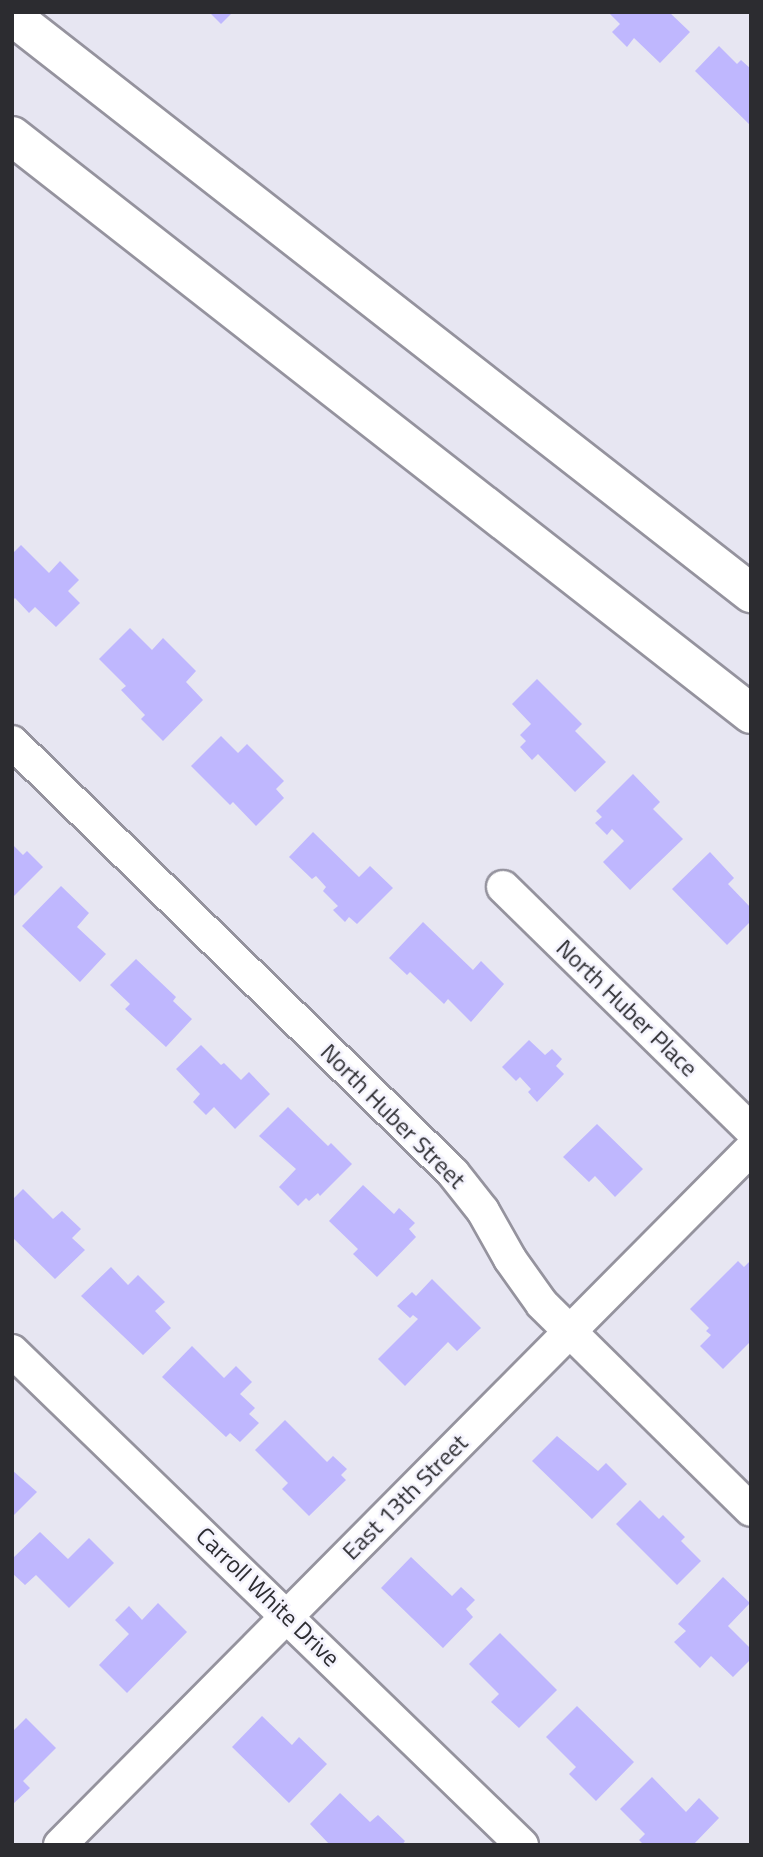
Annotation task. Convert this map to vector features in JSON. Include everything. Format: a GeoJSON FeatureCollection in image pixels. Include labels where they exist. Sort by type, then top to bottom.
{"type":"FeatureCollection","features":[{"type":"Feature","properties":{"kind":"highway"},"geometry":{"type":"LineString","coordinates":[[12,16],[751,593]]}},
{"type":"Feature","properties":{"kind":"highway"},"geometry":{"type":"LineString","coordinates":[[12,136],[751,714]]}},
{"type":"Feature","properties":{"kind":"street","name":"North Huber Street"},"geometry":{"type":"LineString","coordinates":[[12,742],[453,1173],[483,1211],[530,1289],[569,1332],[751,1510]]}},
{"type":"Feature","properties":{"kind":"street","name":"North Huber Place"},"geometry":{"type":"LineString","coordinates":[[503,887],[751,1130]]}},
{"type":"Feature","properties":{"kind":"street","name":"East 13th Street"},"geometry":{"type":"LineString","coordinates":[[60,1845],[751,1149]]}},
{"type":"Feature","properties":{"kind":"street","name":"Carroll White Drive"},"geometry":{"type":"LineString","coordinates":[[12,1352],[288,1615],[522,1845]]}},
{"type":"Feature","properties":{"kind":"building"},"geometry":{"type":"Polygon","coordinates":[[[209,12],[233,12],[221,24],[209,12]]]}},
{"type":"Feature","properties":{"kind":"building"},"geometry":{"type":"Polygon","coordinates":[[[608,12],[669,12],[690,32],[660,63],[634,38],[627,47],[612,32],[620,24],[608,12]]]}},
{"type":"Feature","properties":{"kind":"building"},"geometry":{"type":"Polygon","coordinates":[[[719,46],[737,64],[741,60],[751,69],[751,126],[695,71],[719,46]]]}},
{"type":"Feature","properties":{"kind":"building"},"geometry":{"type":"Polygon","coordinates":[[[21,545],[49,573],[60,561],[79,580],[68,591],[80,603],[56,627],[35,607],[29,613],[15,598],[12,601],[12,554],[21,545]]]}},
{"type":"Feature","properties":{"kind":"building"},"geometry":{"type":"Polygon","coordinates":[[[130,628],[152,650],[163,638],[196,671],[186,682],[203,700],[163,741],[141,719],[145,715],[121,690],[126,686],[99,659],[130,628]]]}},
{"type":"Feature","properties":{"kind":"building"},"geometry":{"type":"Polygon","coordinates":[[[537,679],[582,724],[575,731],[606,762],[575,792],[538,754],[532,760],[520,747],[526,741],[520,735],[531,724],[512,704],[537,679]]]}},
{"type":"Feature","properties":{"kind":"building"},"geometry":{"type":"Polygon","coordinates":[[[221,736],[238,753],[247,744],[284,781],[276,789],[284,798],[256,826],[233,802],[230,805],[191,766],[221,736]]]}},
{"type":"Feature","properties":{"kind":"building"},"geometry":{"type":"Polygon","coordinates":[[[633,774],[660,802],[653,809],[683,839],[630,890],[603,862],[624,841],[612,829],[607,835],[595,823],[602,817],[596,811],[633,774]]]}},
{"type":"Feature","properties":{"kind":"building"},"geometry":{"type":"Polygon","coordinates":[[[313,832],[359,877],[370,866],[393,888],[357,924],[349,917],[345,922],[333,910],[338,906],[323,891],[326,887],[316,876],[312,879],[289,857],[313,832]]]}},
{"type":"Feature","properties":{"kind":"building"},"geometry":{"type":"Polygon","coordinates":[[[12,844],[23,855],[27,851],[43,867],[12,898],[12,844]]]}},
{"type":"Feature","properties":{"kind":"building"},"geometry":{"type":"Polygon","coordinates":[[[710,852],[734,878],[728,884],[751,908],[751,921],[727,945],[672,889],[710,852]]]}},
{"type":"Feature","properties":{"kind":"building"},"geometry":{"type":"Polygon","coordinates":[[[61,886],[89,913],[77,927],[106,954],[80,982],[22,926],[61,886]]]}},
{"type":"Feature","properties":{"kind":"building"},"geometry":{"type":"Polygon","coordinates":[[[423,922],[473,970],[481,961],[504,984],[471,1022],[448,999],[444,1004],[410,972],[407,975],[389,958],[423,922]]]}},
{"type":"Feature","properties":{"kind":"building"},"geometry":{"type":"Polygon","coordinates":[[[136,959],[176,997],[173,1001],[192,1019],[166,1047],[125,1009],[130,1004],[110,985],[136,959]]]}},
{"type":"Feature","properties":{"kind":"building"},"geometry":{"type":"Polygon","coordinates":[[[529,1040],[545,1055],[552,1049],[562,1059],[556,1066],[564,1074],[537,1102],[528,1092],[531,1089],[520,1077],[516,1081],[502,1067],[529,1040]]]}},
{"type":"Feature","properties":{"kind":"building"},"geometry":{"type":"Polygon","coordinates":[[[201,1045],[241,1080],[249,1072],[270,1094],[235,1129],[214,1107],[206,1115],[193,1102],[200,1094],[176,1069],[201,1045]]]}},
{"type":"Feature","properties":{"kind":"building"},"geometry":{"type":"Polygon","coordinates":[[[288,1107],[328,1146],[331,1143],[352,1164],[320,1196],[318,1193],[309,1201],[306,1198],[298,1206],[279,1187],[296,1169],[259,1136],[288,1107]]]}},
{"type":"Feature","properties":{"kind":"building"},"geometry":{"type":"Polygon","coordinates":[[[597,1124],[643,1169],[615,1197],[595,1176],[589,1182],[563,1157],[597,1124]]]}},
{"type":"Feature","properties":{"kind":"building"},"geometry":{"type":"Polygon","coordinates":[[[363,1185],[394,1214],[399,1208],[415,1223],[409,1229],[416,1237],[377,1277],[353,1254],[358,1249],[329,1221],[363,1185]]]}},
{"type":"Feature","properties":{"kind":"building"},"geometry":{"type":"Polygon","coordinates":[[[23,1189],[53,1219],[62,1211],[81,1229],[72,1238],[85,1250],[55,1279],[12,1237],[12,1200],[23,1189]]]}},
{"type":"Feature","properties":{"kind":"building"},"geometry":{"type":"Polygon","coordinates":[[[751,1260],[751,1341],[723,1369],[700,1346],[711,1335],[706,1331],[709,1328],[690,1309],[738,1261],[744,1267],[751,1260]]]}},
{"type":"Feature","properties":{"kind":"building"},"geometry":{"type":"Polygon","coordinates":[[[111,1267],[128,1285],[138,1275],[165,1302],[155,1311],[171,1328],[143,1355],[81,1296],[111,1267]]]}},
{"type":"Feature","properties":{"kind":"building"},"geometry":{"type":"Polygon","coordinates":[[[432,1279],[481,1328],[457,1351],[448,1342],[405,1386],[378,1359],[418,1319],[413,1315],[410,1318],[397,1306],[412,1292],[416,1296],[432,1279]]]}},
{"type":"Feature","properties":{"kind":"building"},"geometry":{"type":"Polygon","coordinates":[[[192,1346],[224,1378],[236,1366],[252,1382],[240,1394],[255,1408],[249,1414],[259,1423],[240,1442],[230,1433],[226,1437],[162,1377],[192,1346]]]}},
{"type":"Feature","properties":{"kind":"building"},"geometry":{"type":"Polygon","coordinates":[[[285,1420],[327,1462],[333,1456],[347,1469],[341,1475],[346,1480],[309,1516],[282,1489],[288,1483],[255,1450],[285,1420]]]}},
{"type":"Feature","properties":{"kind":"building"},"geometry":{"type":"Polygon","coordinates":[[[557,1436],[598,1471],[606,1463],[627,1484],[592,1519],[532,1461],[557,1436]]]}},
{"type":"Feature","properties":{"kind":"building"},"geometry":{"type":"Polygon","coordinates":[[[12,1470],[37,1492],[12,1517],[12,1470]]]}},
{"type":"Feature","properties":{"kind":"building"},"geometry":{"type":"Polygon","coordinates":[[[640,1500],[659,1519],[663,1515],[685,1537],[681,1541],[701,1561],[677,1585],[616,1524],[640,1500]]]}},
{"type":"Feature","properties":{"kind":"building"},"geometry":{"type":"Polygon","coordinates":[[[40,1532],[68,1559],[89,1538],[114,1563],[69,1608],[36,1575],[25,1585],[12,1573],[12,1559],[40,1532]]]}},
{"type":"Feature","properties":{"kind":"building"},"geometry":{"type":"Polygon","coordinates":[[[411,1557],[452,1596],[461,1587],[475,1600],[466,1609],[473,1617],[443,1648],[381,1588],[411,1557]]]}},
{"type":"Feature","properties":{"kind":"building"},"geometry":{"type":"Polygon","coordinates":[[[723,1577],[750,1603],[728,1626],[751,1649],[751,1659],[733,1677],[711,1656],[700,1668],[674,1642],[686,1631],[678,1624],[723,1577]]]}},
{"type":"Feature","properties":{"kind":"building"},"geometry":{"type":"Polygon","coordinates":[[[158,1603],[187,1632],[127,1693],[99,1665],[129,1634],[115,1620],[129,1606],[142,1620],[158,1603]]]}},
{"type":"Feature","properties":{"kind":"building"},"geometry":{"type":"Polygon","coordinates":[[[500,1633],[557,1690],[519,1728],[491,1702],[499,1694],[469,1664],[500,1633]]]}},
{"type":"Feature","properties":{"kind":"building"},"geometry":{"type":"Polygon","coordinates":[[[577,1706],[634,1762],[596,1801],[569,1774],[576,1767],[546,1737],[577,1706]]]}},
{"type":"Feature","properties":{"kind":"building"},"geometry":{"type":"Polygon","coordinates":[[[262,1716],[292,1745],[299,1737],[327,1764],[289,1803],[232,1747],[262,1716]]]}},
{"type":"Feature","properties":{"kind":"building"},"geometry":{"type":"Polygon","coordinates":[[[26,1718],[56,1748],[23,1781],[30,1788],[12,1805],[12,1732],[26,1718]]]}},
{"type":"Feature","properties":{"kind":"building"},"geometry":{"type":"Polygon","coordinates":[[[652,1777],[686,1812],[699,1798],[719,1818],[693,1845],[644,1845],[639,1840],[645,1834],[620,1809],[652,1777]]]}},
{"type":"Feature","properties":{"kind":"building"},"geometry":{"type":"Polygon","coordinates":[[[340,1793],[370,1822],[378,1815],[405,1841],[402,1845],[330,1845],[310,1824],[340,1793]]]}}]}
